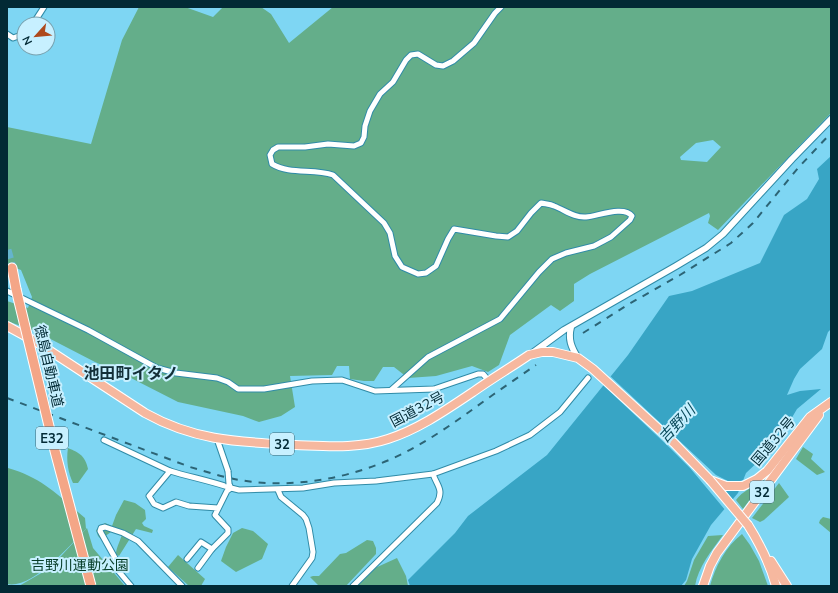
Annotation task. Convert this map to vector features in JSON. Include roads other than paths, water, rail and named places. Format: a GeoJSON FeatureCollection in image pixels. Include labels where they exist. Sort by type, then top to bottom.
{"type":"FeatureCollection","features":[{"type":"Feature","properties":{"kind":"highway","name":"徳島自動車道"},"geometry":{"type":"LineString","coordinates":[[12,268],[55,451],[91,586]]}},
{"type":"Feature","properties":{"kind":"highway","name":"国道32号"},"geometry":{"type":"LineString","coordinates":[[7,326],[38,343],[162,423],[217,439],[334,447],[360,446],[388,439],[417,427],[529,355],[542,352],[553,352],[578,358],[593,369],[646,417],[710,480],[748,525],[757,539],[769,564],[776,586]]}},
{"type":"Feature","properties":{"kind":"highway","name":"国道32号"},"geometry":{"type":"LineString","coordinates":[[710,480],[726,486],[738,487],[748,484],[767,471],[810,416],[830,403]]}},
{"type":"Feature","properties":{"kind":"highway","name":"国道32号"},"geometry":{"type":"LineString","coordinates":[[703,586],[710,566],[717,553],[813,422],[830,403]]}},
{"type":"Feature","properties":{"kind":"highway"},"geometry":{"type":"LineString","coordinates":[[757,539],[788,586]]}},
{"type":"Feature","properties":{"kind":"street"},"geometry":{"type":"LineString","coordinates":[[38,16],[44,7]]}},
{"type":"Feature","properties":{"kind":"street"},"geometry":{"type":"LineString","coordinates":[[391,390],[428,357],[500,319],[539,272],[552,259],[566,253],[594,246],[611,237],[630,220],[632,216],[629,212],[624,211],[576,217],[552,205],[541,203],[517,231],[508,237],[454,229],[436,266],[426,273],[418,274],[402,267],[395,256],[390,233],[384,223],[333,174],[285,169],[272,164],[270,155],[273,150],[278,147],[304,147],[328,144],[354,146],[361,143],[364,138],[365,126],[370,111],[380,94],[393,82],[406,60],[411,55],[418,54],[436,65],[444,66],[453,61],[474,43],[495,13],[501,7]]}},
{"type":"Feature","properties":{"kind":"street"},"geometry":{"type":"LineString","coordinates":[[7,34],[13,38],[16,37]]}},
{"type":"Feature","properties":{"kind":"street"},"geometry":{"type":"LineString","coordinates":[[529,355],[550,339],[706,248],[723,234],[792,158],[831,119]]}},
{"type":"Feature","properties":{"kind":"street"},"geometry":{"type":"LineString","coordinates":[[7,292],[88,330],[157,368],[176,373],[217,378],[228,382],[238,389],[264,389],[312,381],[342,380],[375,391],[434,389],[478,374],[483,374],[489,380]]}},
{"type":"Feature","properties":{"kind":"street"},"geometry":{"type":"LineString","coordinates":[[571,327],[569,338],[578,358]]}},
{"type":"Feature","properties":{"kind":"street"},"geometry":{"type":"LineString","coordinates":[[104,440],[170,471],[230,486],[239,490],[278,490],[303,488],[334,483],[376,481],[433,474],[496,451],[530,435],[560,412],[588,378]]}},
{"type":"Feature","properties":{"kind":"street"},"geometry":{"type":"LineString","coordinates":[[198,568],[212,549],[228,533],[228,529],[215,515],[230,486],[228,471],[217,439]]}},
{"type":"Feature","properties":{"kind":"street"},"geometry":{"type":"LineString","coordinates":[[170,471],[149,496],[154,504],[163,508],[176,502],[189,506],[218,508]]}},
{"type":"Feature","properties":{"kind":"street"},"geometry":{"type":"LineString","coordinates":[[352,586],[437,503],[441,495],[439,485],[433,474]]}},
{"type":"Feature","properties":{"kind":"street"},"geometry":{"type":"LineString","coordinates":[[278,490],[281,497],[306,519],[313,552],[312,558],[292,586]]}},
{"type":"Feature","properties":{"kind":"street"},"geometry":{"type":"LineString","coordinates":[[131,586],[115,567],[115,558],[100,531],[102,528],[105,527],[123,533],[138,541],[182,586]]}},
{"type":"Feature","properties":{"kind":"street"},"geometry":{"type":"LineString","coordinates":[[187,559],[201,542],[212,549]]}},
{"type":"Feature","properties":{"kind":"water","name":"吉野川"},"geometry":{"type":"Polygon","coordinates":[[[831,156],[831,329],[828,332],[822,349],[800,369],[787,395],[800,391],[821,389],[797,409],[784,431],[762,458],[746,473],[738,493],[711,525],[692,559],[686,580],[681,586],[410,586],[408,580],[455,533],[468,516],[547,455],[628,355],[669,296],[692,291],[760,263],[784,215],[807,199],[819,179],[817,169],[831,156]]]}},
{"type":"Feature","properties":{"kind":"tunnel"},"geometry":{"type":"LineString","coordinates":[[7,250],[12,268]]}},
{"type":"Feature","properties":{"kind":"railway"},"geometry":{"type":"LineString","coordinates":[[583,333],[731,243],[753,223],[798,168],[831,133]]}},
{"type":"Feature","properties":{"kind":"railway"},"geometry":{"type":"LineString","coordinates":[[7,398],[190,467],[234,479],[255,482],[298,483],[341,476],[382,463],[402,454],[445,429],[536,365]]}},
{"type":"Feature","properties":{"kind":"district","name":"池田町イタノ"},"geometry":{"type":"Point","coordinates":[131,373]}},
{"type":"Feature","properties":{"kind":"park label","name":"吉野川運動公園"},"geometry":{"type":"Point","coordinates":[80,565]}}]}
